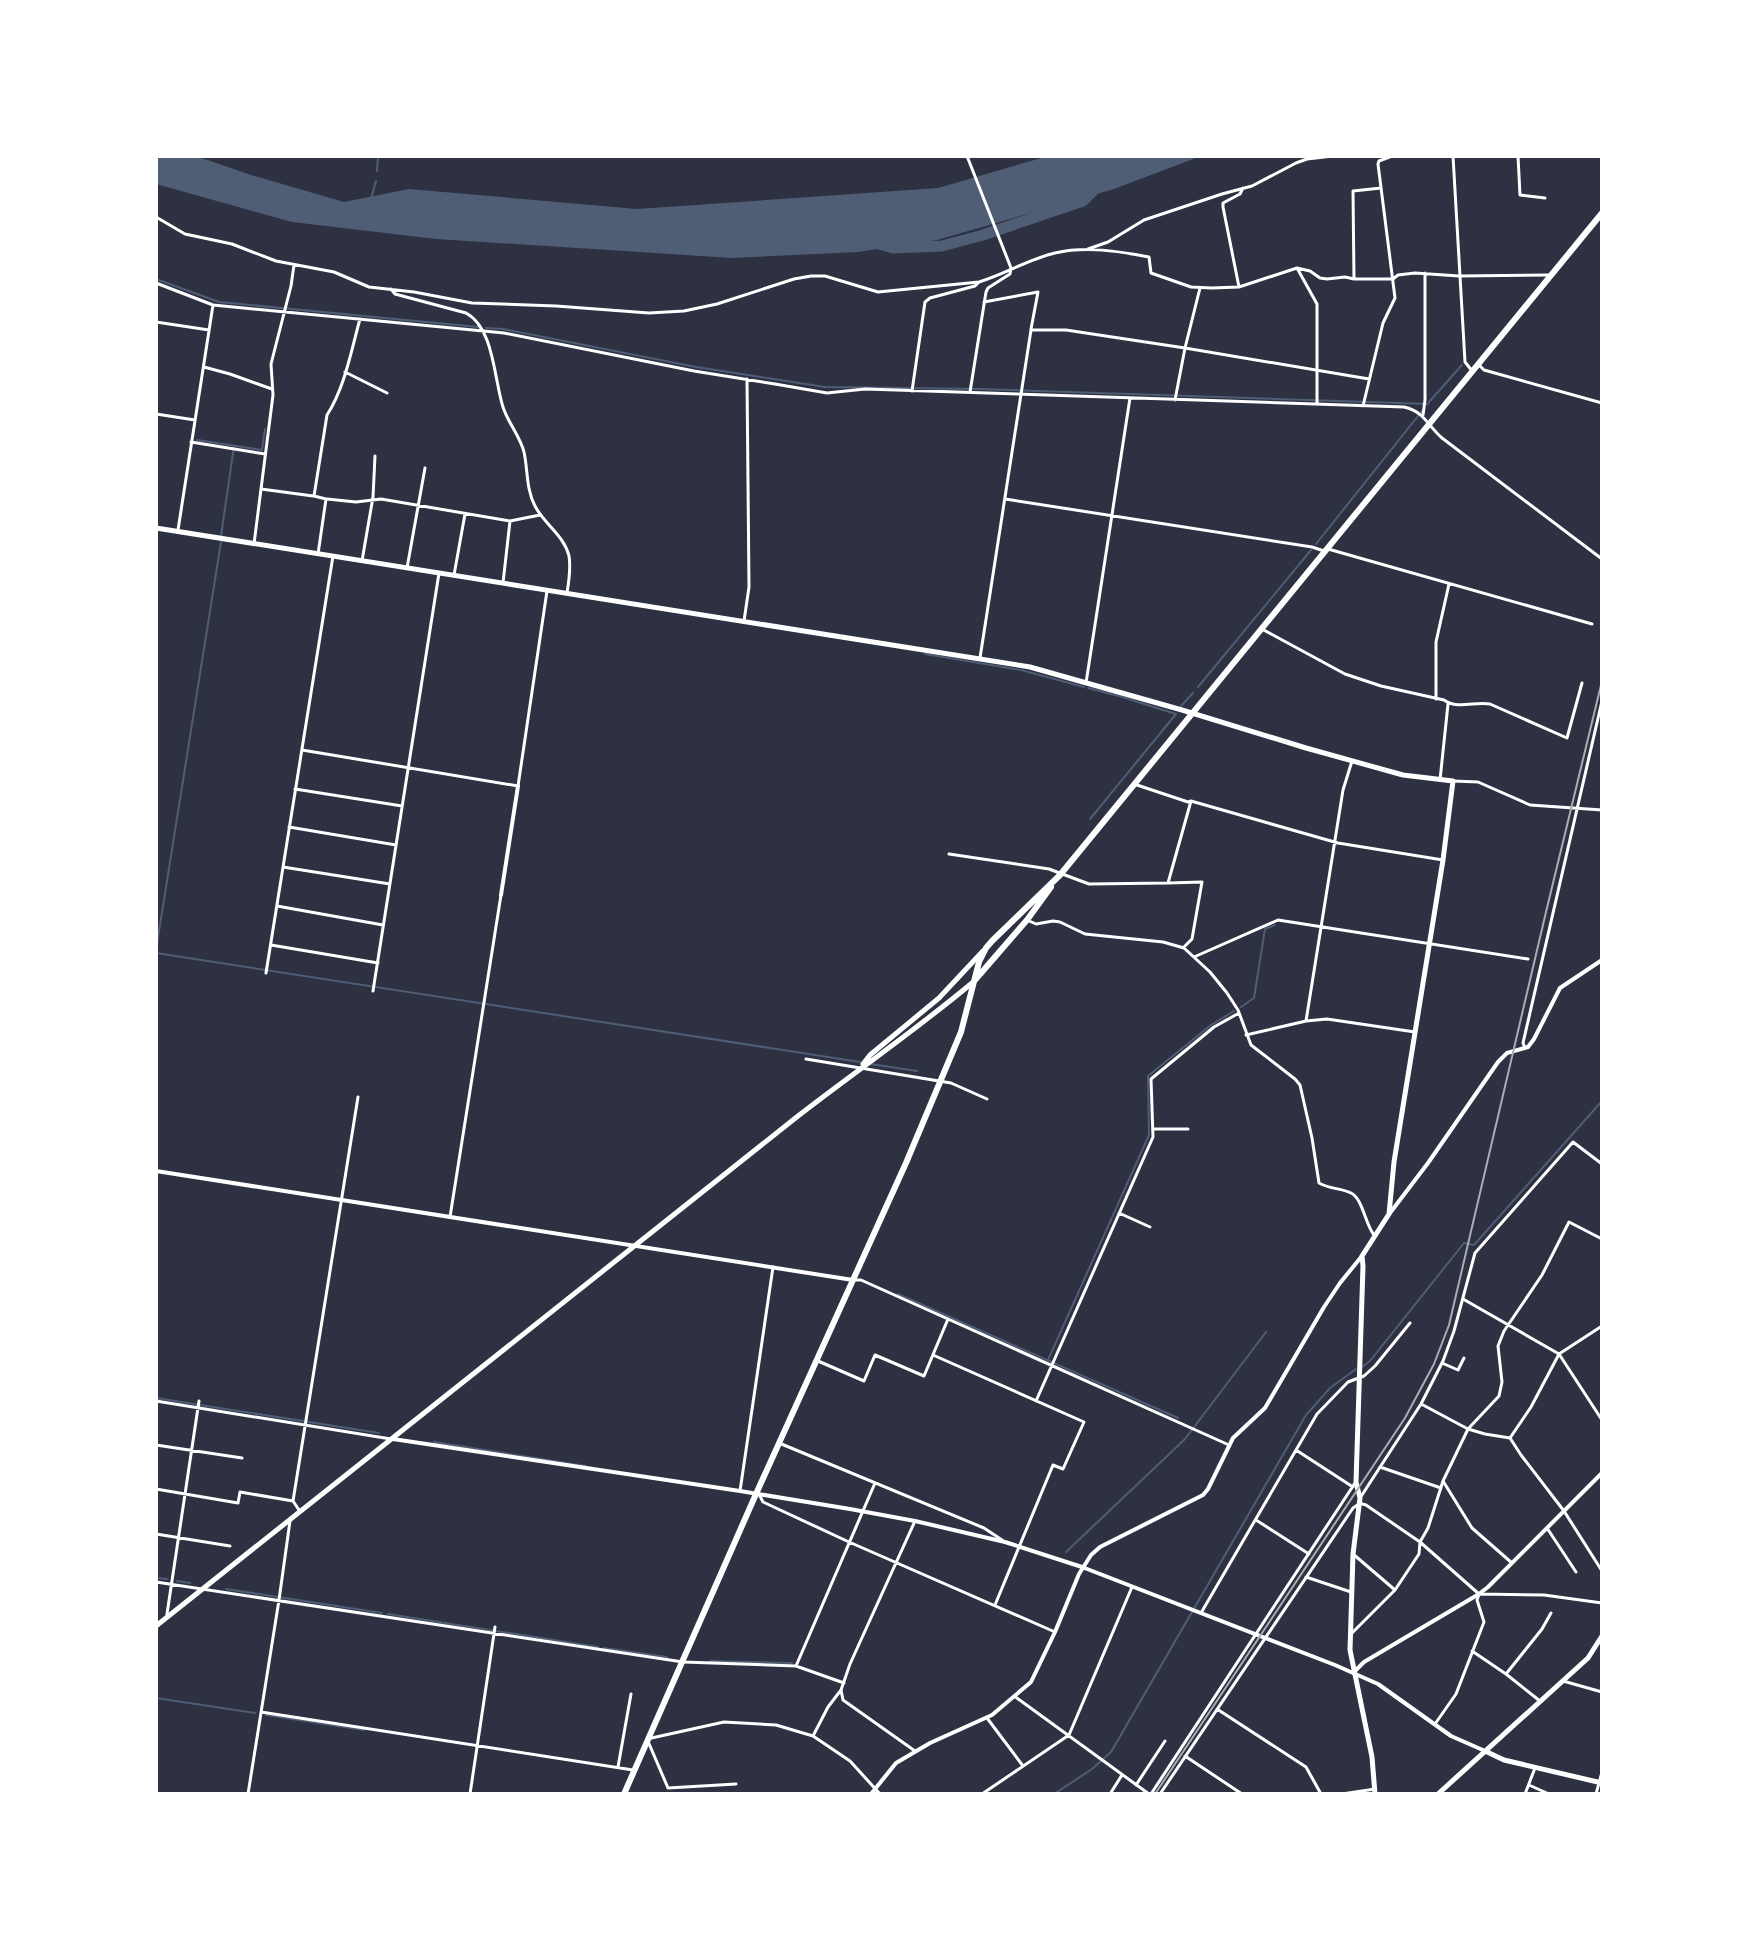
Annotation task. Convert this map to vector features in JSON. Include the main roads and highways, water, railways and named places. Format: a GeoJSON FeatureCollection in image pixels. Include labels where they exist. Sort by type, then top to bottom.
{"type":"FeatureCollection","features":[{"type":"Feature","properties":{"kind":"main road"},"geometry":{"type":"LineString","coordinates":[[156,1626],[860,1068],[923,1024],[972,983],[1027,920],[1134,784],[1602,213]]}},
{"type":"Feature","properties":{"kind":"main road"},"geometry":{"type":"LineString","coordinates":[[156,528],[1030,667],[1403,775],[1453,781],[1394,1162],[1389,1214],[1362,1256],[1354,1485],[1359,1502],[1353,1554],[1350,1636],[1354,1673],[1372,1757],[1375,1792]]}},
{"type":"Feature","properties":{"kind":"main road"},"geometry":{"type":"LineString","coordinates":[[860,1068],[870,1055],[939,998],[1061,874]]}},
{"type":"Feature","properties":{"kind":"main road"},"geometry":{"type":"LineString","coordinates":[[624,1794],[961,1032],[972,983],[986,948]]}},
{"type":"Feature","properties":{"kind":"main road"},"geometry":{"type":"LineString","coordinates":[[1438,1794],[1588,1658],[1602,1636]]}},
{"type":"Feature","properties":{"kind":"main road"},"geometry":{"type":"LineString","coordinates":[[1485,1751],[1504,1760],[1601,1783]]}},
{"type":"Feature","properties":{"kind":"water"},"geometry":{"type":"Polygon","coordinates":[[[156,156],[196,156],[344,202],[409,189],[637,209],[938,188],[1048,156],[1201,156],[1114,189],[937,240],[858,252],[732,258],[436,239],[292,222],[156,184],[156,156]]]}},
{"type":"Feature","properties":{"kind":"waterway"},"geometry":{"type":"LineString","coordinates":[[377,171],[378,156]]}},
{"type":"Feature","properties":{"kind":"waterway"},"geometry":{"type":"LineString","coordinates":[[371,199],[376,181]]}},
{"type":"Feature","properties":{"kind":"waterway"},"geometry":{"type":"LineString","coordinates":[[876,243],[893,248],[942,246],[1083,201],[1097,187]]}},
{"type":"Feature","properties":{"kind":"waterway"},"geometry":{"type":"LineString","coordinates":[[156,279],[219,302],[478,327]]}},
{"type":"Feature","properties":{"kind":"waterway"},"geometry":{"type":"LineString","coordinates":[[486,328],[696,367],[825,387],[1428,404]]}},
{"type":"Feature","properties":{"kind":"waterway"},"geometry":{"type":"LineString","coordinates":[[1429,402],[1462,365]]}},
{"type":"Feature","properties":{"kind":"waterway"},"geometry":{"type":"LineString","coordinates":[[1316,544],[1422,411]]}},
{"type":"Feature","properties":{"kind":"waterway"},"geometry":{"type":"LineString","coordinates":[[197,440],[262,450],[265,429]]}},
{"type":"Feature","properties":{"kind":"waterway"},"geometry":{"type":"LineString","coordinates":[[221,536],[234,446]]}},
{"type":"Feature","properties":{"kind":"waterway"},"geometry":{"type":"LineString","coordinates":[[156,950],[221,542]]}},
{"type":"Feature","properties":{"kind":"waterway"},"geometry":{"type":"LineString","coordinates":[[1198,687],[1311,550]]}},
{"type":"Feature","properties":{"kind":"waterway"},"geometry":{"type":"LineString","coordinates":[[925,654],[1021,670],[1084,687]]}},
{"type":"Feature","properties":{"kind":"waterway"},"geometry":{"type":"LineString","coordinates":[[1088,688],[1176,714],[1090,819]]}},
{"type":"Feature","properties":{"kind":"waterway"},"geometry":{"type":"LineString","coordinates":[[1181,706],[1193,693]]}},
{"type":"Feature","properties":{"kind":"waterway"},"geometry":{"type":"LineString","coordinates":[[1241,1007],[1254,998],[1265,929],[1275,925]]}},
{"type":"Feature","properties":{"kind":"waterway"},"geometry":{"type":"LineString","coordinates":[[156,953],[860,1062]]}},
{"type":"Feature","properties":{"kind":"waterway"},"geometry":{"type":"LineString","coordinates":[[1048,1360],[1149,1135],[1148,1076],[1211,1025],[1234,1011]]}},
{"type":"Feature","properties":{"kind":"waterway"},"geometry":{"type":"LineString","coordinates":[[870,1064],[917,1071]]}},
{"type":"Feature","properties":{"kind":"waterway"},"geometry":{"type":"LineString","coordinates":[[1362,1367],[1464,1243],[1474,1245],[1602,1101]]}},
{"type":"Feature","properties":{"kind":"waterway"},"geometry":{"type":"LineString","coordinates":[[898,1294],[1178,1418]]}},
{"type":"Feature","properties":{"kind":"waterway"},"geometry":{"type":"LineString","coordinates":[[1066,1552],[1185,1439],[1266,1332]]}},
{"type":"Feature","properties":{"kind":"waterway"},"geometry":{"type":"LineString","coordinates":[[1054,1794],[1092,1769],[1111,1752],[1306,1415],[1330,1388],[1356,1369]]}},
{"type":"Feature","properties":{"kind":"waterway"},"geometry":{"type":"LineString","coordinates":[[156,1398],[379,1433]]}},
{"type":"Feature","properties":{"kind":"waterway"},"geometry":{"type":"LineString","coordinates":[[434,1442],[586,1466]]}},
{"type":"Feature","properties":{"kind":"waterway"},"geometry":{"type":"LineString","coordinates":[[156,1578],[167,1579]]}},
{"type":"Feature","properties":{"kind":"waterway"},"geometry":{"type":"LineString","coordinates":[[177,1581],[190,1583]]}},
{"type":"Feature","properties":{"kind":"waterway"},"geometry":{"type":"LineString","coordinates":[[226,1589],[382,1613]]}},
{"type":"Feature","properties":{"kind":"waterway"},"geometry":{"type":"LineString","coordinates":[[388,1614],[598,1647]]}},
{"type":"Feature","properties":{"kind":"waterway"},"geometry":{"type":"LineString","coordinates":[[604,1648],[667,1657]]}},
{"type":"Feature","properties":{"kind":"waterway"},"geometry":{"type":"LineString","coordinates":[[710,1661],[792,1663]]}},
{"type":"Feature","properties":{"kind":"waterway"},"geometry":{"type":"LineString","coordinates":[[156,1698],[255,1713]]}},
{"type":"Feature","properties":{"kind":"waterway"},"geometry":{"type":"LineString","coordinates":[[266,1715],[364,1730]]}},
{"type":"Feature","properties":{"kind":"railway"},"geometry":{"type":"LineString","coordinates":[[1155,1794],[1405,1418],[1434,1364],[1449,1325],[1602,681]]}}]}
